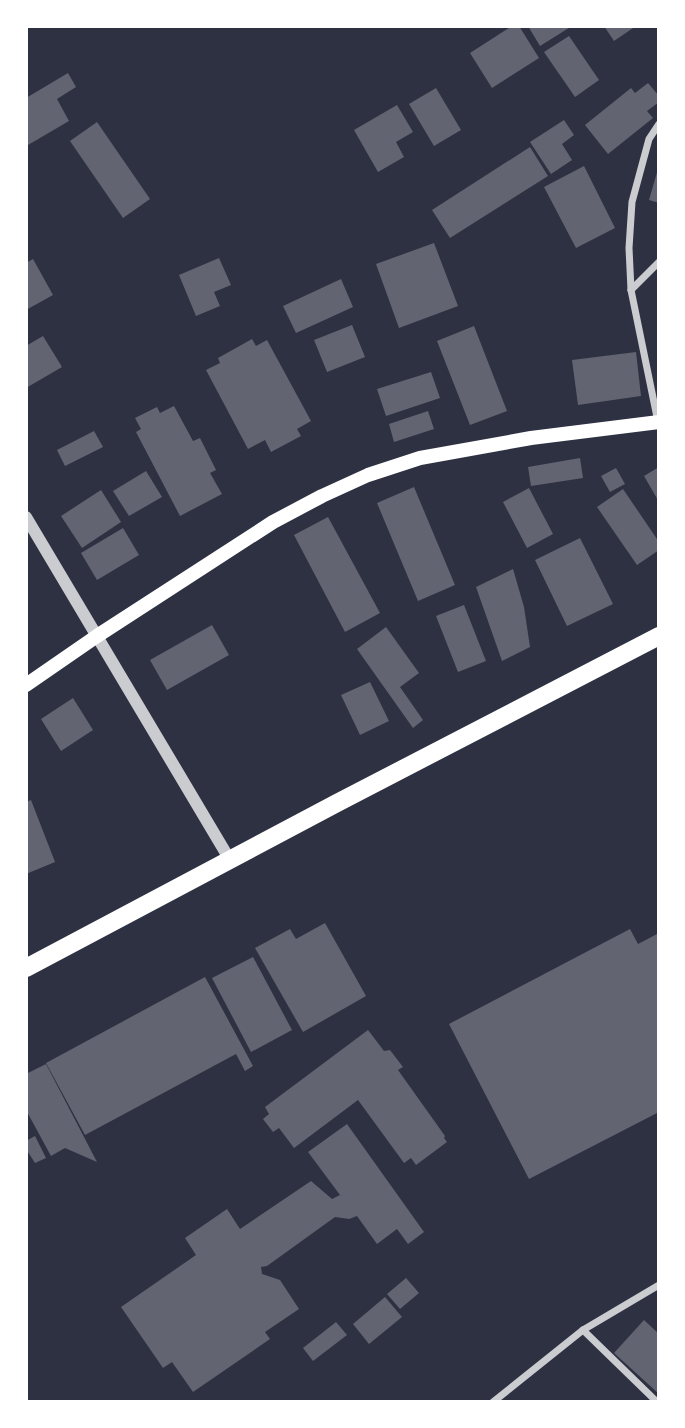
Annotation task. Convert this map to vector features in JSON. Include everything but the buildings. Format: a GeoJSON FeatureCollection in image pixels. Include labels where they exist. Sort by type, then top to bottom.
{"type":"FeatureCollection","features":[{"type":"Feature","properties":{"kind":"highway"},"geometry":{"type":"LineString","coordinates":[[26,968],[659,636]]}},
{"type":"Feature","properties":{"kind":"main road"},"geometry":{"type":"LineString","coordinates":[[26,685],[273,522],[368,475],[420,458],[531,438],[659,422]]}},
{"type":"Feature","properties":{"kind":"street"},"geometry":{"type":"LineString","coordinates":[[659,124],[649,139],[632,202],[629,248],[631,290],[659,422]]}},
{"type":"Feature","properties":{"kind":"street"},"geometry":{"type":"LineString","coordinates":[[631,290],[659,262]]}},
{"type":"Feature","properties":{"kind":"street"},"geometry":{"type":"LineString","coordinates":[[26,517],[230,860]]}},
{"type":"Feature","properties":{"kind":"street"},"geometry":{"type":"LineString","coordinates":[[493,1402],[583,1331],[659,1285]]}},
{"type":"Feature","properties":{"kind":"street"},"geometry":{"type":"LineString","coordinates":[[583,1331],[657,1402]]}}]}
